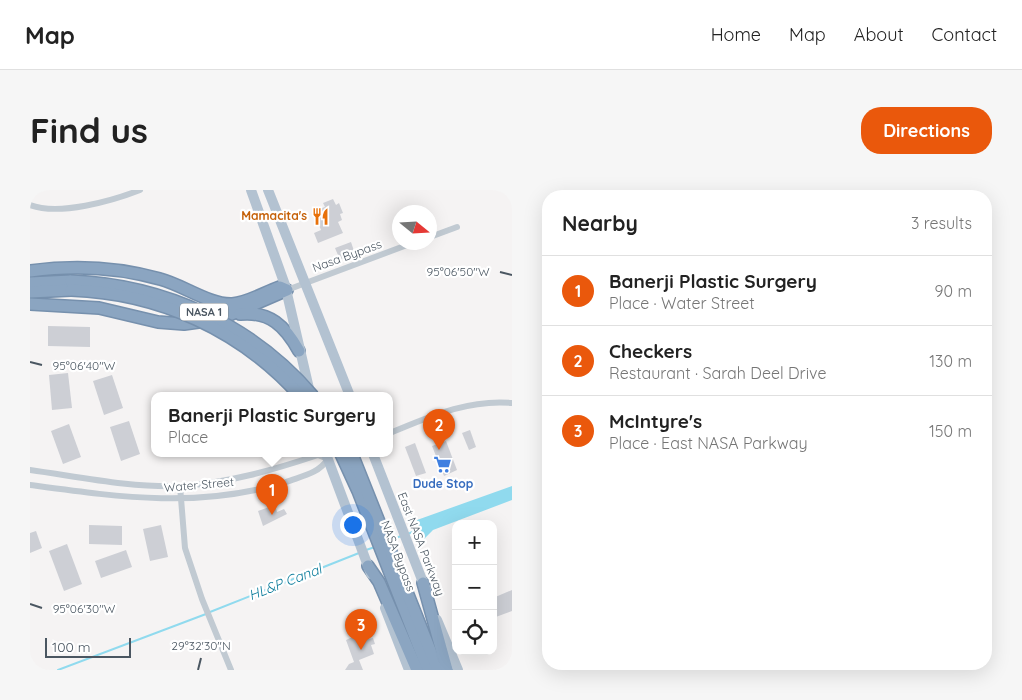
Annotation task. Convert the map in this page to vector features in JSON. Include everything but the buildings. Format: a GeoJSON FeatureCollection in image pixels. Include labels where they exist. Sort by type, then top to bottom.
{"type":"FeatureCollection","features":[{"type":"Feature","properties":{"kind":"highway"},"geometry":{"type":"LineString","coordinates":[[30,271],[58,268],[123,270],[160,279],[222,303],[234,304],[280,287],[287,290]]}},
{"type":"Feature","properties":{"kind":"highway","name":"NASA 1"},"geometry":{"type":"LineString","coordinates":[[30,292],[101,283],[137,289],[168,298],[199,310],[231,327],[265,350],[291,373],[308,392]]}},
{"type":"Feature","properties":{"kind":"highway","name":"NASA 1"},"geometry":{"type":"LineString","coordinates":[[30,284],[70,286],[145,300],[207,324],[260,358],[296,392]]}},
{"type":"Feature","properties":{"kind":"highway"},"geometry":{"type":"LineString","coordinates":[[30,304],[98,308],[150,321],[175,324],[210,322],[287,290]]}},
{"type":"Feature","properties":{"kind":"highway"},"geometry":{"type":"LineString","coordinates":[[230,314],[252,313],[268,316],[287,331],[299,351]]}},
{"type":"Feature","properties":{"kind":"highway","name":"NASA Bypass"},"geometry":{"type":"LineString","coordinates":[[342,457],[438,670]]}},
{"type":"Feature","properties":{"kind":"highway","name":"NASA Bypass"},"geometry":{"type":"LineString","coordinates":[[353,457],[428,670]]}},
{"type":"Feature","properties":{"kind":"highway"},"geometry":{"type":"LineString","coordinates":[[368,566],[379,582],[417,670]]}},
{"type":"Feature","properties":{"kind":"highway"},"geometry":{"type":"LineString","coordinates":[[423,583],[447,670]]}},
{"type":"Feature","properties":{"kind":"main road"},"geometry":{"type":"LineString","coordinates":[[251,190],[287,290],[299,351],[311,392]]}},
{"type":"Feature","properties":{"kind":"main road"},"geometry":{"type":"LineString","coordinates":[[268,190],[348,392]]}},
{"type":"Feature","properties":{"kind":"main road"},"geometry":{"type":"LineString","coordinates":[[327,457],[409,670]]}},
{"type":"Feature","properties":{"kind":"main road","name":"East NASA Parkway"},"geometry":{"type":"LineString","coordinates":[[375,457],[458,670]]}},
{"type":"Feature","properties":{"kind":"street"},"geometry":{"type":"LineString","coordinates":[[30,206],[42,208],[94,205],[140,190]]}},
{"type":"Feature","properties":{"kind":"street"},"geometry":{"type":"LineString","coordinates":[[437,234],[457,227]]}},
{"type":"Feature","properties":{"kind":"street","name":"Nasa Bypass"},"geometry":{"type":"LineString","coordinates":[[287,290],[394,250]]}},
{"type":"Feature","properties":{"kind":"street"},"geometry":{"type":"LineString","coordinates":[[393,432],[465,406],[494,402],[512,403]]}},
{"type":"Feature","properties":{"kind":"street","name":"Water Street"},"geometry":{"type":"LineString","coordinates":[[30,470],[124,483],[180,486],[248,476],[311,457]]}},
{"type":"Feature","properties":{"kind":"street","name":"Water Street"},"geometry":{"type":"LineString","coordinates":[[30,485],[139,499],[181,499],[236,494],[275,485],[321,469],[327,457]]}},
{"type":"Feature","properties":{"kind":"street"},"geometry":{"type":"LineString","coordinates":[[180,486],[185,548],[202,599],[231,670]]}},
{"type":"Feature","properties":{"kind":"water"},"geometry":{"type":"Polygon","coordinates":[[[512,486],[512,500],[459,520],[452,520],[452,523],[433,530],[424,539],[419,538],[414,525],[417,520],[512,486]]]}},
{"type":"Feature","properties":{"kind":"waterway","name":"HL&P Canal"},"geometry":{"type":"LineString","coordinates":[[408,534],[417,530]]}},
{"type":"Feature","properties":{"kind":"waterway","name":"HL&P Canal"},"geometry":{"type":"LineString","coordinates":[[391,540],[401,536]]}},
{"type":"Feature","properties":{"kind":"waterway","name":"HL&P Canal"},"geometry":{"type":"LineString","coordinates":[[366,550],[375,547]]}},
{"type":"Feature","properties":{"kind":"waterway","name":"HL&P Canal"},"geometry":{"type":"LineString","coordinates":[[210,612],[359,553]]}},
{"type":"Feature","properties":{"kind":"waterway","name":"HL&P Canal"},"geometry":{"type":"LineString","coordinates":[[58,670],[206,614]]}},
{"type":"Feature","properties":{"kind":"place","name":"Mamacita's"},"geometry":{"type":"Point","coordinates":[321,216]}},
{"type":"Feature","properties":{"kind":"place","name":"Checkers"},"geometry":{"type":"Point","coordinates":[439,450]}},
{"type":"Feature","properties":{"kind":"place","name":"Dude Stop"},"geometry":{"type":"Point","coordinates":[443,465]}},
{"type":"Feature","properties":{"kind":"place","name":"Banerji Plastic Surgery"},"geometry":{"type":"Point","coordinates":[272,515]}},
{"type":"Feature","properties":{"kind":"place","name":"McIntyre's"},"geometry":{"type":"Point","coordinates":[361,650]}}]}
